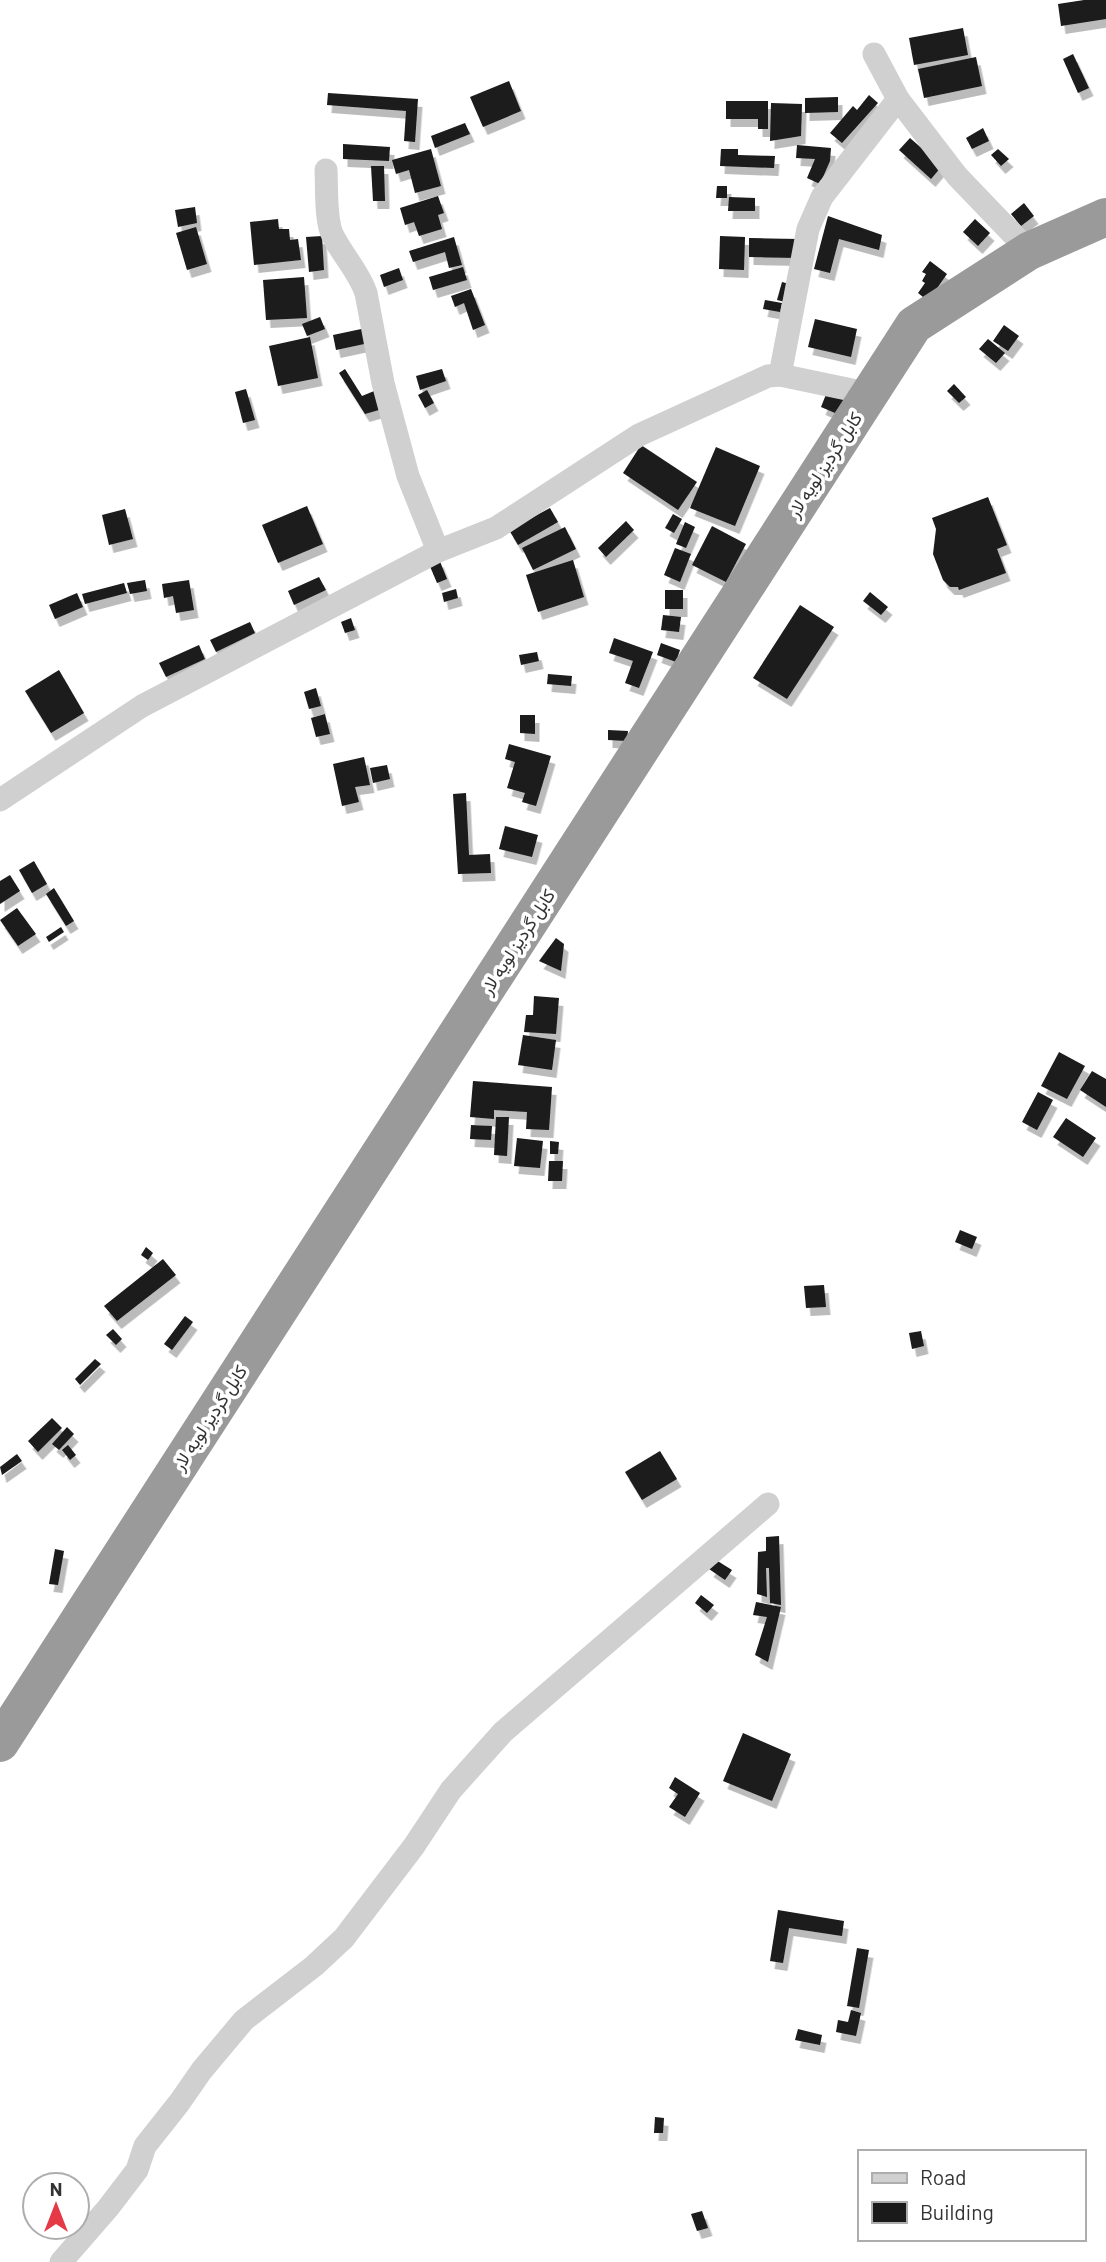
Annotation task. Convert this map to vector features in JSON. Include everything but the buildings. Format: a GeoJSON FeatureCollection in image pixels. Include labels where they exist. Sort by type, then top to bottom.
{"type":"FeatureCollection","features":[{"type":"Feature","properties":{"kind":"highway","name":"کابل گردیز لویه لار"},"geometry":{"type":"LineString","coordinates":[[0,1743],[914,326],[1029,251],[1106,217]]}},
{"type":"Feature","properties":{"kind":"street"},"geometry":{"type":"LineString","coordinates":[[874,54],[898,99],[957,176],[1029,251]]}},
{"type":"Feature","properties":{"kind":"street"},"geometry":{"type":"LineString","coordinates":[[780,375],[808,229],[822,197],[898,99]]}},
{"type":"Feature","properties":{"kind":"street"},"geometry":{"type":"LineString","coordinates":[[326,170],[329,226],[333,237],[362,280],[383,383],[408,476],[438,551]]}},
{"type":"Feature","properties":{"kind":"street"},"geometry":{"type":"LineString","coordinates":[[0,800],[142,706],[438,551],[496,528],[639,435],[768,376],[780,375],[871,394]]}},
{"type":"Feature","properties":{"kind":"street"},"geometry":{"type":"LineString","coordinates":[[61,2262],[137,2170],[145,2146],[202,2070],[244,2020],[314,1966],[344,1938],[414,1846],[451,1790],[503,1732],[768,1503]]}}]}
